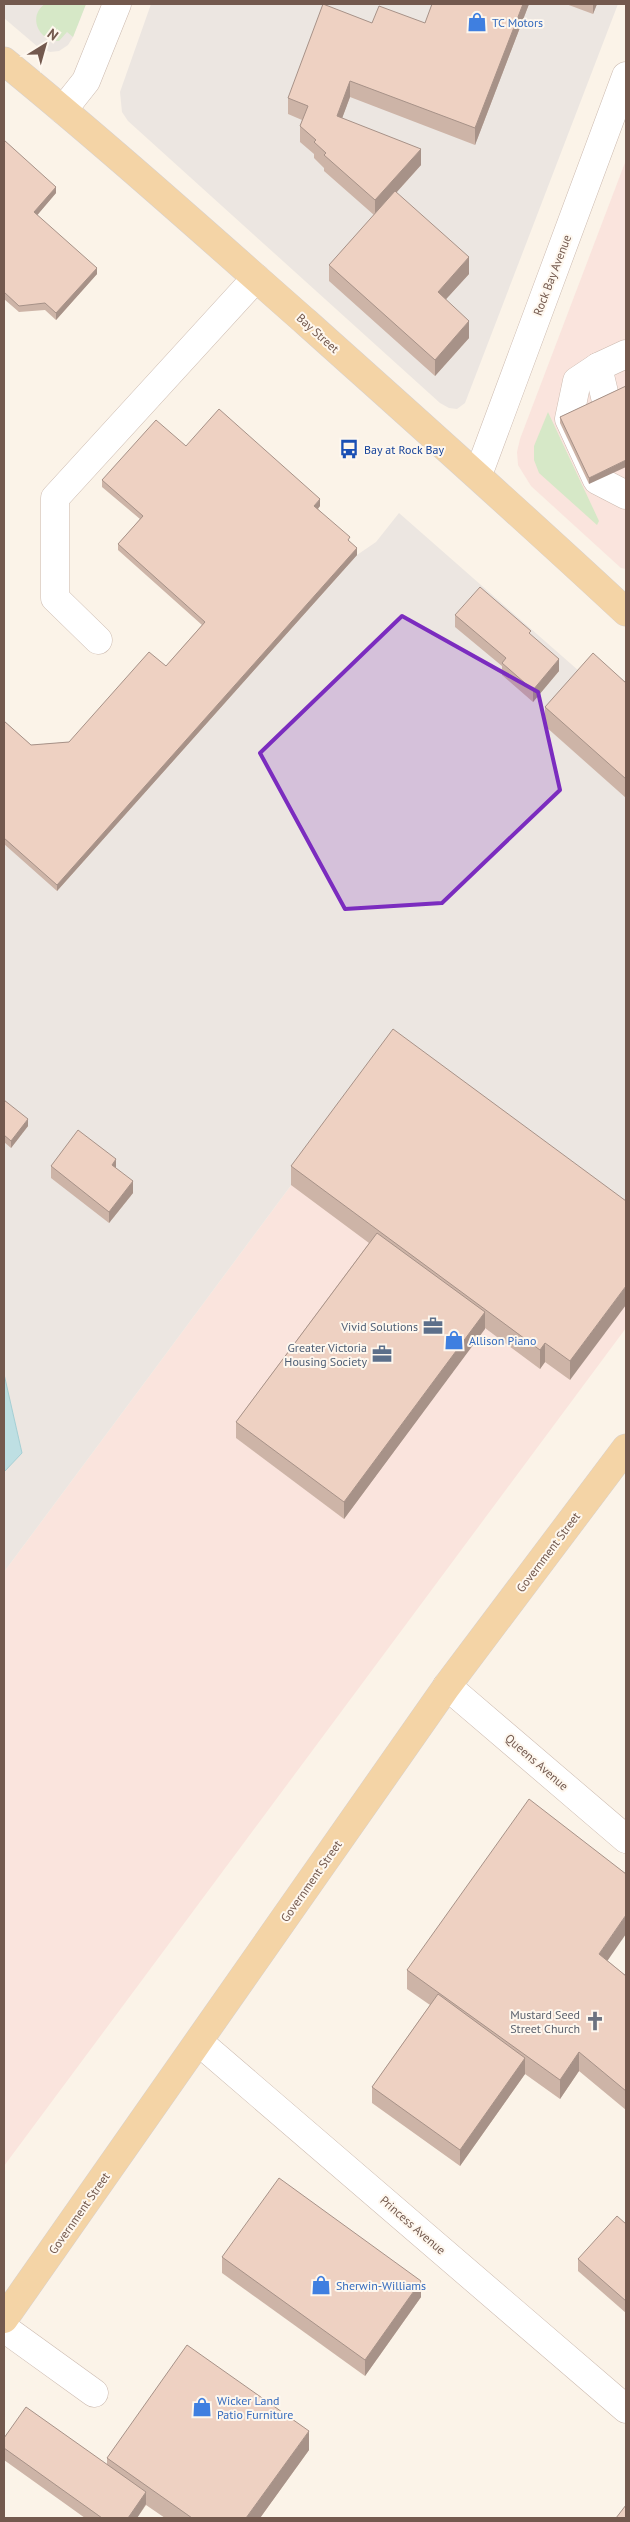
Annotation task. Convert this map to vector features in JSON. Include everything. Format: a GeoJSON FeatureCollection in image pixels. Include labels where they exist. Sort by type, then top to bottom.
{"type":"FeatureCollection","features":[{"type":"Feature","properties":{"kind":"main road","name":"Bay Street"},"geometry":{"type":"LineString","coordinates":[[4,61],[64,110],[256,278],[478,475],[626,612]]}},
{"type":"Feature","properties":{"kind":"main road","name":"Government Street"},"geometry":{"type":"LineString","coordinates":[[4,2319],[447,1686],[626,1448]]}},
{"type":"Feature","properties":{"kind":"street"},"geometry":{"type":"LineString","coordinates":[[64,110],[86,81],[118,4]]}},
{"type":"Feature","properties":{"kind":"street","name":"Rock Bay Avenue"},"geometry":{"type":"LineString","coordinates":[[478,475],[626,76]]}},
{"type":"Feature","properties":{"kind":"street"},"geometry":{"type":"LineString","coordinates":[[98,640],[55,598],[55,498],[256,278]]}},
{"type":"Feature","properties":{"kind":"street"},"geometry":{"type":"LineString","coordinates":[[626,354],[598,367],[577,381],[569,419],[597,480],[626,495]]}},
{"type":"Feature","properties":{"kind":"street"},"geometry":{"type":"LineString","coordinates":[[598,367],[606,401],[626,447]]}},
{"type":"Feature","properties":{"kind":"street","name":"Queens Avenue"},"geometry":{"type":"LineString","coordinates":[[447,1686],[626,1838]]}},
{"type":"Feature","properties":{"kind":"street","name":"Princess Avenue"},"geometry":{"type":"LineString","coordinates":[[199,2042],[626,2409]]}},
{"type":"Feature","properties":{"kind":"street"},"geometry":{"type":"LineString","coordinates":[[4,2328],[94,2393]]}},
{"type":"Feature","properties":{"kind":"highlighted area"},"geometry":{"type":"Polygon","coordinates":[[[402,616],[538,692],[560,790],[442,903],[345,909],[260,753],[402,616]]]}},
{"type":"Feature","properties":{"kind":"shaded area"},"geometry":{"type":"Polygon","coordinates":[[[4,4],[86,4],[68,45],[59,51],[50,52],[38,47],[4,18],[4,4]]]}},
{"type":"Feature","properties":{"kind":"shaded area"},"geometry":{"type":"Polygon","coordinates":[[[151,4],[618,4],[465,403],[457,409],[449,408],[440,403],[128,121],[122,112],[120,92],[151,4]]]}},
{"type":"Feature","properties":{"kind":"shaded area"},"geometry":{"type":"Polygon","coordinates":[[[626,160],[626,569],[621,568],[531,486],[518,465],[517,452],[520,439],[626,160]]]}},
{"type":"Feature","properties":{"kind":"shaded area"},"geometry":{"type":"Polygon","coordinates":[[[399,513],[587,678],[626,702],[626,1220],[393,1048],[4,1572],[4,1472],[22,1453],[4,1374],[4,844],[357,555],[376,542],[399,513]]]}},
{"type":"Feature","properties":{"kind":"shaded area"},"geometry":{"type":"Polygon","coordinates":[[[393,1048],[626,1220],[626,1328],[4,2166],[4,1572],[393,1048]]]}},
{"type":"Feature","properties":{"kind":"green space"},"geometry":{"type":"Polygon","coordinates":[[[45,4],[86,4],[73,37],[67,32],[59,41],[52,40],[41,33],[36,21],[40,9],[45,4]]]}},
{"type":"Feature","properties":{"kind":"green space"},"geometry":{"type":"Polygon","coordinates":[[[548,412],[599,521],[597,525],[539,473],[534,460],[534,446],[548,412]]]}},
{"type":"Feature","properties":{"kind":"water"},"geometry":{"type":"Polygon","coordinates":[[[4,1374],[22,1453],[4,1472],[4,1374]]]}},
{"type":"Feature","properties":{"kind":"building"},"geometry":{"type":"Polygon","coordinates":[[[323,4],[372,23],[379,6],[425,23],[432,4],[523,4],[475,128],[350,81],[337,116],[421,149],[375,200],[324,155],[326,153],[314,142],[316,140],[300,126],[308,106],[288,98],[323,4]]]}},
{"type":"Feature","properties":{"kind":"building"},"geometry":{"type":"Polygon","coordinates":[[[4,140],[56,187],[34,212],[97,268],[56,313],[45,303],[19,306],[4,292],[4,140]]]}},
{"type":"Feature","properties":{"kind":"building"},"geometry":{"type":"Polygon","coordinates":[[[395,191],[469,257],[438,292],[469,321],[435,360],[329,265],[395,191]]]}},
{"type":"Feature","properties":{"kind":"building"},"geometry":{"type":"Polygon","coordinates":[[[626,386],[626,460],[589,478],[560,417],[626,386]]]}},
{"type":"Feature","properties":{"kind":"building"},"geometry":{"type":"Polygon","coordinates":[[[219,409],[320,499],[314,506],[350,537],[348,540],[357,548],[57,885],[4,838],[4,721],[31,745],[69,742],[149,652],[166,666],[205,622],[118,544],[143,516],[102,480],[156,420],[186,446],[219,409]]]}},
{"type":"Feature","properties":{"kind":"building"},"geometry":{"type":"Polygon","coordinates":[[[480,587],[531,631],[529,633],[559,659],[533,690],[502,663],[506,658],[455,615],[480,587]]]}},
{"type":"Feature","properties":{"kind":"building"},"geometry":{"type":"Polygon","coordinates":[[[593,653],[626,683],[626,779],[545,707],[593,653]]]}},
{"type":"Feature","properties":{"kind":"building"},"geometry":{"type":"Polygon","coordinates":[[[393,1029],[626,1201],[626,1286],[570,1361],[545,1343],[540,1350],[291,1166],[393,1029]]]}},
{"type":"Feature","properties":{"kind":"building"},"geometry":{"type":"Polygon","coordinates":[[[4,1100],[28,1119],[11,1141],[4,1135],[4,1100]]]}},
{"type":"Feature","properties":{"kind":"building"},"geometry":{"type":"Polygon","coordinates":[[[78,1130],[116,1159],[112,1165],[133,1181],[109,1212],[51,1166],[78,1130]]]}},
{"type":"Feature","properties":{"kind":"building"},"geometry":{"type":"Polygon","coordinates":[[[377,1233],[485,1312],[344,1502],[236,1422],[377,1233]]]}},
{"type":"Feature","properties":{"kind":"building"},"geometry":{"type":"Polygon","coordinates":[[[529,1799],[626,1874],[626,1915],[599,1954],[626,1976],[626,2091],[579,2052],[560,2080],[407,1970],[529,1799]]]}},
{"type":"Feature","properties":{"kind":"building"},"geometry":{"type":"Polygon","coordinates":[[[438,1994],[525,2058],[460,2150],[372,2087],[438,1994]]]}},
{"type":"Feature","properties":{"kind":"building","name":"Sherwin-Williams"},"geometry":{"type":"Polygon","coordinates":[[[279,2178],[421,2281],[365,2360],[222,2257],[279,2178]]]}},
{"type":"Feature","properties":{"kind":"building"},"geometry":{"type":"Polygon","coordinates":[[[617,2216],[626,2224],[626,2301],[578,2259],[617,2216]]]}},
{"type":"Feature","properties":{"kind":"building","name":"Wicker Land Patio Furniture"},"geometry":{"type":"Polygon","coordinates":[[[187,2345],[309,2431],[246,2518],[192,2518],[107,2458],[187,2345]]]}},
{"type":"Feature","properties":{"kind":"building"},"geometry":{"type":"Polygon","coordinates":[[[26,2407],[146,2492],[128,2518],[102,2518],[4,2448],[4,2438],[26,2407]]]}},
{"type":"Feature","properties":{"kind":"building"},"geometry":{"type":"Polygon","coordinates":[[[626,2505],[626,2518],[616,2518],[626,2505]]]}},
{"type":"Feature","properties":{"kind":"place","name":"TC Motors"},"geometry":{"type":"Point","coordinates":[477,22]}},
{"type":"Feature","properties":{"kind":"place","name":"Bay at Rock Bay"},"geometry":{"type":"Point","coordinates":[349,449]}},
{"type":"Feature","properties":{"kind":"place","name":"Vivid Solutions"},"geometry":{"type":"Point","coordinates":[433,1326]}},
{"type":"Feature","properties":{"kind":"place","name":"Allison Piano"},"geometry":{"type":"Point","coordinates":[454,1340]}},
{"type":"Feature","properties":{"kind":"place","name":"Greater Victoria Housing Society"},"geometry":{"type":"Point","coordinates":[382,1354]}},
{"type":"Feature","properties":{"kind":"place","name":"Mustard Seed Street Church"},"geometry":{"type":"Point","coordinates":[595,2021]}},
{"type":"Feature","properties":{"kind":"place","name":"Sherwin-Williams"},"geometry":{"type":"Point","coordinates":[321,2285]}},
{"type":"Feature","properties":{"kind":"place","name":"Wicker Land Patio Furniture"},"geometry":{"type":"Point","coordinates":[202,2407]}}]}
